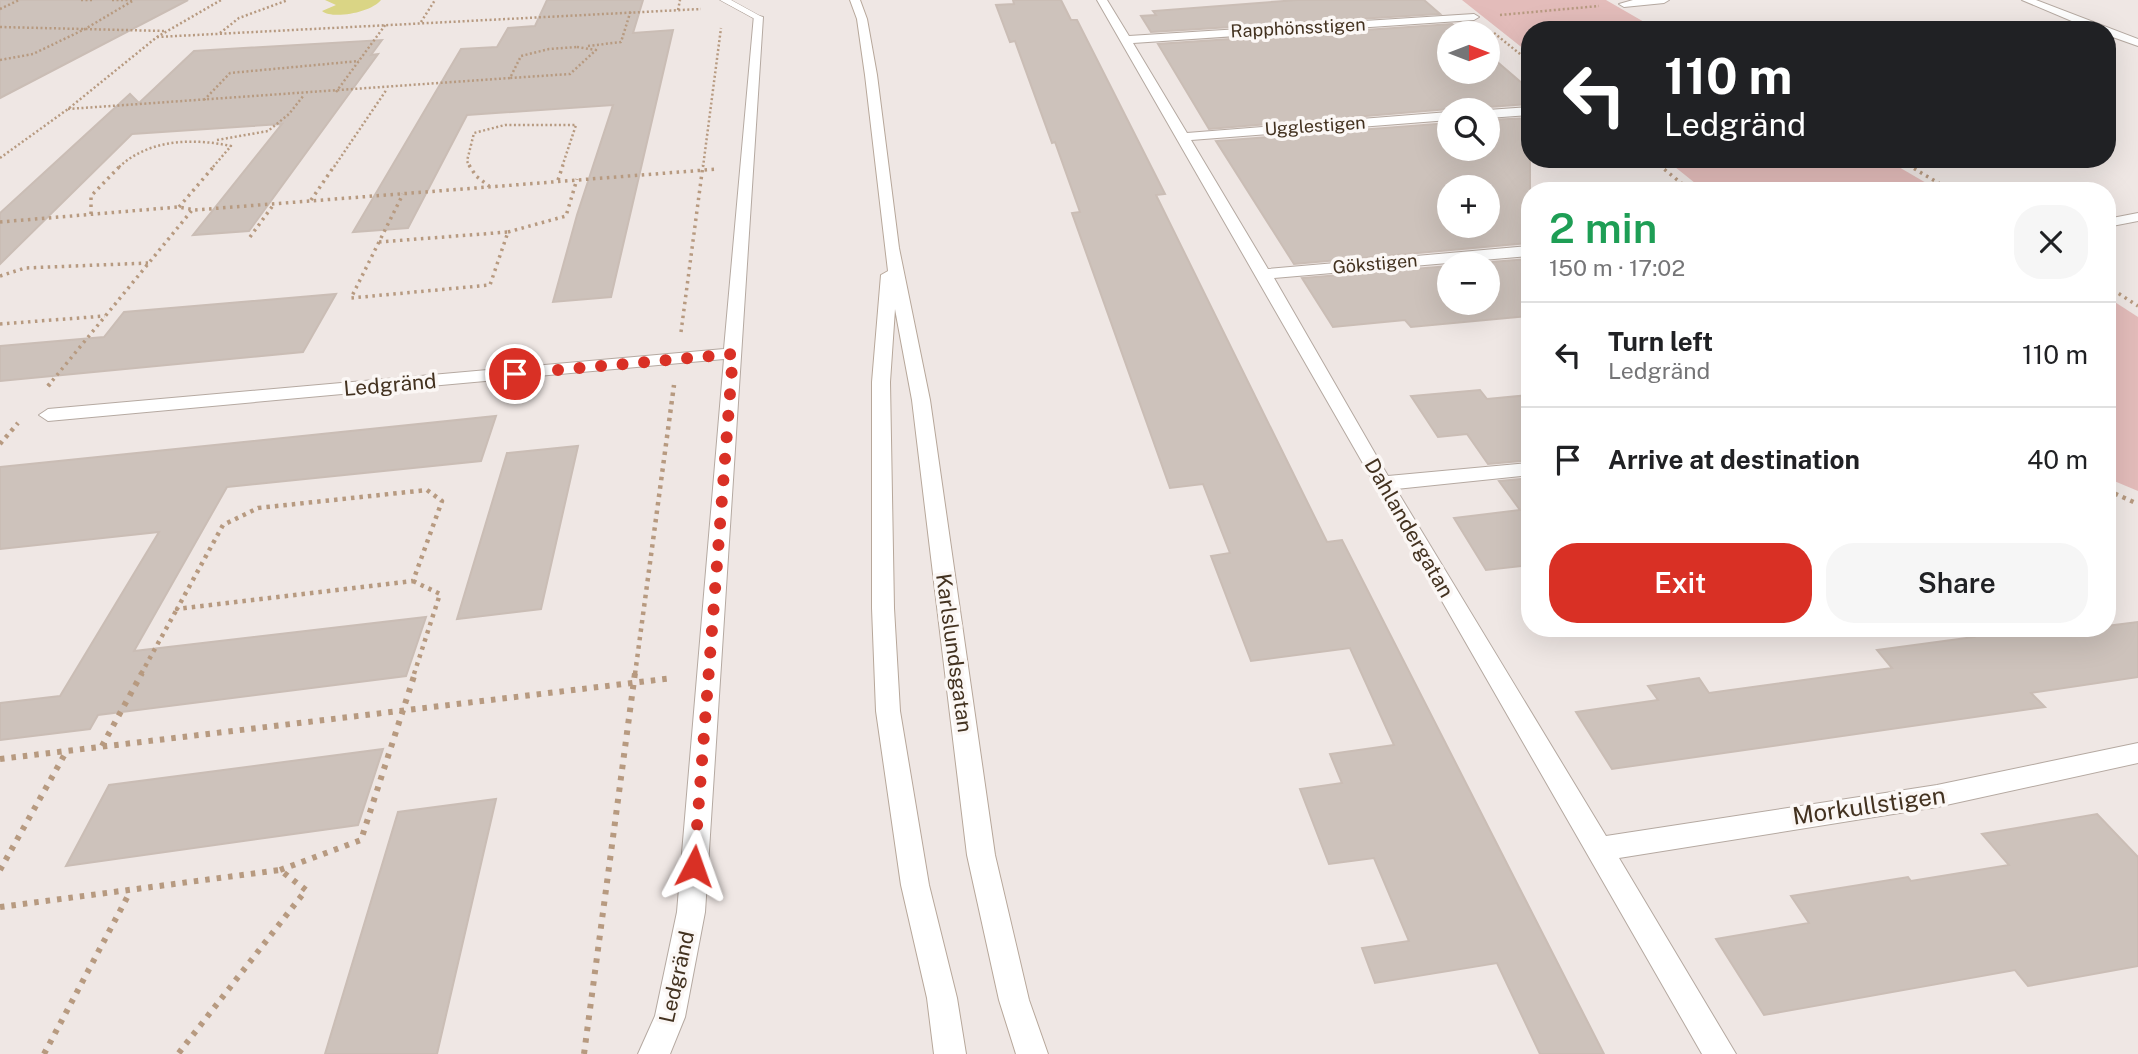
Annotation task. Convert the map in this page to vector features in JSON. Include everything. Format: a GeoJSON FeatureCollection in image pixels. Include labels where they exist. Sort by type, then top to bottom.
{"type":"FeatureCollection","features":[{"type":"Feature","properties":{"kind":"street","name":"Karlslundsgatan"},"geometry":{"type":"LineString","coordinates":[[855,0],[862,19],[871,75],[891,248],[921,400],[981,855],[1014,1000],[1032,1054]]}},
{"type":"Feature","properties":{"kind":"street","name":"Dahlandergatan"},"geometry":{"type":"LineString","coordinates":[[1102,0],[1382,483],[1720,1054]]}},
{"type":"Feature","properties":{"kind":"street"},"geometry":{"type":"LineString","coordinates":[[1624,4],[1664,0]]}},
{"type":"Feature","properties":{"kind":"street"},"geometry":{"type":"LineString","coordinates":[[2027,0],[2082,21]]}},
{"type":"Feature","properties":{"kind":"street","name":"Ledgränd"},"geometry":{"type":"LineString","coordinates":[[654,1054],[670,1017],[691,912],[758,17]]}},
{"type":"Feature","properties":{"kind":"street","name":"Rapphönsstigen"},"geometry":{"type":"LineString","coordinates":[[1123,40],[1474,17]]}},
{"type":"Feature","properties":{"kind":"street"},"geometry":{"type":"LineString","coordinates":[[2116,35],[2134,42]]}},
{"type":"Feature","properties":{"kind":"street"},"geometry":{"type":"LineString","coordinates":[[2116,43],[2134,42]]}},
{"type":"Feature","properties":{"kind":"street"},"geometry":{"type":"LineString","coordinates":[[1500,113],[1521,112]]}},
{"type":"Feature","properties":{"kind":"street","name":"Ugglestigen"},"geometry":{"type":"LineString","coordinates":[[1181,137],[1437,117]]}},
{"type":"Feature","properties":{"kind":"street"},"geometry":{"type":"LineString","coordinates":[[2116,221],[2138,217]]}},
{"type":"Feature","properties":{"kind":"street","name":"Karlslundsgatan"},"geometry":{"type":"LineString","coordinates":[[891,248],[881,382],[883,608],[888,711],[915,886],[942,998],[950,1054]]}},
{"type":"Feature","properties":{"kind":"street","name":"Gökstigen"},"geometry":{"type":"LineString","coordinates":[[1262,274],[1521,252]]}},
{"type":"Feature","properties":{"kind":"street","name":"Ledgränd"},"geometry":{"type":"LineString","coordinates":[[48,415],[733,354]]}},
{"type":"Feature","properties":{"kind":"street"},"geometry":{"type":"LineString","coordinates":[[1382,483],[1521,470]]}},
{"type":"Feature","properties":{"kind":"street","name":"Morkullstigen"},"geometry":{"type":"LineString","coordinates":[[1598,849],[1782,819],[1890,805],[2138,753]]}},
{"type":"Feature","properties":{"kind":"lane"},"geometry":{"type":"LineString","coordinates":[[727,4],[758,17]]}},
{"type":"Feature","properties":{"kind":"path"},"geometry":{"type":"LineString","coordinates":[[0,9],[19,0]]}},
{"type":"Feature","properties":{"kind":"path"},"geometry":{"type":"LineString","coordinates":[[81,0],[92,0]]}},
{"type":"Feature","properties":{"kind":"path"},"geometry":{"type":"LineString","coordinates":[[112,0],[134,1]]}},
{"type":"Feature","properties":{"kind":"path"},"geometry":{"type":"LineString","coordinates":[[0,158],[68,109],[157,37],[221,0]]}},
{"type":"Feature","properties":{"kind":"path"},"geometry":{"type":"LineString","coordinates":[[220,33],[239,18],[288,0]]}},
{"type":"Feature","properties":{"kind":"path"},"geometry":{"type":"LineString","coordinates":[[421,22],[435,0]]}},
{"type":"Feature","properties":{"kind":"path"},"geometry":{"type":"LineString","coordinates":[[678,9],[680,0]]}},
{"type":"Feature","properties":{"kind":"path"},"geometry":{"type":"LineString","coordinates":[[0,60],[33,54],[134,1]]}},
{"type":"Feature","properties":{"kind":"path"},"geometry":{"type":"LineString","coordinates":[[157,37],[678,9],[727,4],[584,1054]]}},
{"type":"Feature","properties":{"kind":"path"},"geometry":{"type":"LineString","coordinates":[[1474,17],[1624,4]]}},
{"type":"Feature","properties":{"kind":"path"},"geometry":{"type":"LineString","coordinates":[[510,79],[521,55],[537,50],[621,42],[631,10]]}},
{"type":"Feature","properties":{"kind":"path"},"geometry":{"type":"LineString","coordinates":[[335,92],[387,24]]}},
{"type":"Feature","properties":{"kind":"path"},"geometry":{"type":"LineString","coordinates":[[0,27],[166,31]]}},
{"type":"Feature","properties":{"kind":"path"},"geometry":{"type":"LineString","coordinates":[[68,109],[570,74],[596,50],[584,47]]}},
{"type":"Feature","properties":{"kind":"path"},"geometry":{"type":"LineString","coordinates":[[204,100],[230,73],[359,61]]}},
{"type":"Feature","properties":{"kind":"path"},"geometry":{"type":"LineString","coordinates":[[311,200],[387,88]]}},
{"type":"Feature","properties":{"kind":"path"},"geometry":{"type":"LineString","coordinates":[[91,214],[91,196],[131,156],[152,146],[213,141],[268,131],[289,114],[305,94]]}},
{"type":"Feature","properties":{"kind":"path"},"geometry":{"type":"LineString","coordinates":[[489,186],[477,176],[467,161],[474,134],[505,125],[576,125],[558,180]]}},
{"type":"Feature","properties":{"kind":"path"},"geometry":{"type":"LineString","coordinates":[[178,207],[231,146],[213,141]]}},
{"type":"Feature","properties":{"kind":"path"},"geometry":{"type":"LineString","coordinates":[[0,222],[747,167]]}},
{"type":"Feature","properties":{"kind":"path"},"geometry":{"type":"LineString","coordinates":[[1662,168],[1680,182]]}},
{"type":"Feature","properties":{"kind":"path"},"geometry":{"type":"LineString","coordinates":[[1913,168],[1937,182]]}},
{"type":"Feature","properties":{"kind":"path"},"geometry":{"type":"LineString","coordinates":[[379,242],[508,232],[566,216],[578,179]]}},
{"type":"Feature","properties":{"kind":"path"},"geometry":{"type":"LineString","coordinates":[[404,193],[351,298],[490,285],[508,232]]}},
{"type":"Feature","properties":{"kind":"path"},"geometry":{"type":"LineString","coordinates":[[250,237],[275,203]]}},
{"type":"Feature","properties":{"kind":"path"},"geometry":{"type":"LineString","coordinates":[[47,387],[193,209]]}},
{"type":"Feature","properties":{"kind":"path"},"geometry":{"type":"LineString","coordinates":[[0,276],[24,268],[149,263]]}},
{"type":"Feature","properties":{"kind":"path"},"geometry":{"type":"LineString","coordinates":[[2116,292],[2138,306]]}},
{"type":"Feature","properties":{"kind":"path"},"geometry":{"type":"LineString","coordinates":[[0,324],[105,316]]}},
{"type":"Feature","properties":{"kind":"path"},"geometry":{"type":"LineString","coordinates":[[0,444],[23,417]]}},
{"type":"Feature","properties":{"kind":"path"},"geometry":{"type":"LineString","coordinates":[[102,746],[223,525],[258,508],[427,490],[442,501],[413,581]]}},
{"type":"Feature","properties":{"kind":"path"},"geometry":{"type":"LineString","coordinates":[[2116,494],[2138,504]]}},
{"type":"Feature","properties":{"kind":"path"},"geometry":{"type":"LineString","coordinates":[[0,907],[280,870],[361,840],[440,594],[413,581],[177,609]]}},
{"type":"Feature","properties":{"kind":"path"},"geometry":{"type":"LineString","coordinates":[[0,759],[708,674]]}},
{"type":"Feature","properties":{"kind":"path"},"geometry":{"type":"LineString","coordinates":[[0,870],[66,751]]}},
{"type":"Feature","properties":{"kind":"path"},"geometry":{"type":"LineString","coordinates":[[178,1054],[306,890],[280,870]]}},
{"type":"Feature","properties":{"kind":"path"},"geometry":{"type":"LineString","coordinates":[[44,1054],[131,891]]}},
{"type":"Feature","properties":{"kind":"shaded area"},"geometry":{"type":"Polygon","coordinates":[[[325,0],[381,0],[361,11],[335,15],[322,11],[336,5],[325,0]]]}},
{"type":"Feature","properties":{"kind":"shaded area"},"geometry":{"type":"Polygon","coordinates":[[[1462,0],[1606,0],[1642,21],[1521,21],[1521,47],[1500,30],[1500,21],[1489,21],[1462,0]]]}},
{"type":"Feature","properties":{"kind":"shaded area"},"geometry":{"type":"Polygon","coordinates":[[[1676,168],[1900,168],[1925,182],[1694,182],[1676,168]]]}},
{"type":"Feature","properties":{"kind":"shaded area"},"geometry":{"type":"Polygon","coordinates":[[[2116,303],[2138,317],[2138,491],[2116,482],[2116,303]]]}},
{"type":"Feature","properties":{"kind":"building"},"geometry":{"type":"Polygon","coordinates":[[[0,0],[188,0],[0,98],[0,0]]]}},
{"type":"Feature","properties":{"kind":"building"},"geometry":{"type":"Polygon","coordinates":[[[547,0],[643,0],[633,33],[673,30],[611,297],[553,302],[577,215],[613,105],[467,115],[408,228],[353,232],[461,49],[497,47],[508,28],[535,26],[547,0]]]}},
{"type":"Feature","properties":{"kind":"building"},"geometry":{"type":"Polygon","coordinates":[[[1013,0],[1061,0],[1071,20],[1077,20],[1165,194],[1156,195],[1327,542],[1342,540],[1604,1054],[1540,1054],[1497,963],[1375,983],[1362,948],[1409,941],[1374,858],[1329,864],[1300,789],[1342,783],[1330,754],[1394,745],[1350,648],[1251,661],[1211,556],[1230,553],[1203,484],[1170,488],[1072,213],[1080,212],[1055,142],[1052,143],[1015,41],[1010,42],[996,5],[1014,4],[1013,0]]]}},
{"type":"Feature","properties":{"kind":"building"},"geometry":{"type":"Polygon","coordinates":[[[1297,0],[1424,0],[1440,14],[1151,32],[1141,16],[1156,15],[1153,11],[1297,0]]]}},
{"type":"Feature","properties":{"kind":"building"},"geometry":{"type":"Polygon","coordinates":[[[1437,25],[1437,84],[1500,84],[1500,64],[1521,82],[1521,105],[1500,106],[1500,98],[1437,98],[1437,110],[1209,129],[1158,44],[1437,25]]]}},
{"type":"Feature","properties":{"kind":"building"},"geometry":{"type":"Polygon","coordinates":[[[382,40],[371,55],[378,54],[249,231],[193,235],[282,124],[132,134],[0,264],[0,213],[130,94],[139,103],[194,51],[382,40]]]}},
{"type":"Feature","properties":{"kind":"building"},"geometry":{"type":"Polygon","coordinates":[[[1521,118],[1521,168],[1530,168],[1530,182],[1521,182],[1521,244],[1294,264],[1216,141],[1437,124],[1437,161],[1500,161],[1500,119],[1521,118]]]}},
{"type":"Feature","properties":{"kind":"building"},"geometry":{"type":"Polygon","coordinates":[[[1521,260],[1521,317],[1411,327],[1405,320],[1333,327],[1302,278],[1437,267],[1437,315],[1500,315],[1500,261],[1521,260]]]}},
{"type":"Feature","properties":{"kind":"building"},"geometry":{"type":"Polygon","coordinates":[[[336,294],[303,352],[0,381],[0,346],[104,337],[124,312],[336,294]]]}},
{"type":"Feature","properties":{"kind":"building"},"geometry":{"type":"Polygon","coordinates":[[[1480,390],[1487,399],[1521,396],[1521,461],[1488,464],[1467,434],[1438,437],[1411,396],[1480,390]]]}},
{"type":"Feature","properties":{"kind":"building"},"geometry":{"type":"Polygon","coordinates":[[[496,416],[481,461],[227,487],[134,651],[426,617],[406,676],[98,715],[90,729],[0,740],[0,703],[60,696],[159,532],[0,549],[0,467],[496,416]]]}},
{"type":"Feature","properties":{"kind":"building"},"geometry":{"type":"Polygon","coordinates":[[[578,446],[541,609],[457,619],[507,453],[578,446]]]}},
{"type":"Feature","properties":{"kind":"building"},"geometry":{"type":"Polygon","coordinates":[[[1521,479],[1521,566],[1486,570],[1454,518],[1520,510],[1499,481],[1521,479]]]}},
{"type":"Feature","properties":{"kind":"building"},"geometry":{"type":"Polygon","coordinates":[[[2138,622],[2138,677],[2031,693],[2045,707],[1612,769],[1576,712],[1658,700],[1648,686],[1699,678],[1709,693],[1892,668],[1877,650],[1974,637],[2116,637],[2116,625],[2138,622]]]}},
{"type":"Feature","properties":{"kind":"building"},"geometry":{"type":"Polygon","coordinates":[[[383,749],[358,825],[66,866],[109,785],[383,749]]]}},
{"type":"Feature","properties":{"kind":"building"},"geometry":{"type":"Polygon","coordinates":[[[496,799],[437,1054],[325,1054],[398,812],[496,799]]]}},
{"type":"Feature","properties":{"kind":"building"},"geometry":{"type":"Polygon","coordinates":[[[2097,814],[2138,857],[2138,966],[2028,986],[2015,970],[1764,1015],[1716,939],[1809,923],[1791,896],[1908,877],[1911,881],[2009,865],[1982,834],[2097,814]]]}},
{"type":"Feature","properties":{"kind":"route"},"geometry":{"type":"LineString","coordinates":[[515,374],[733,354],[694,866]]}}]}
